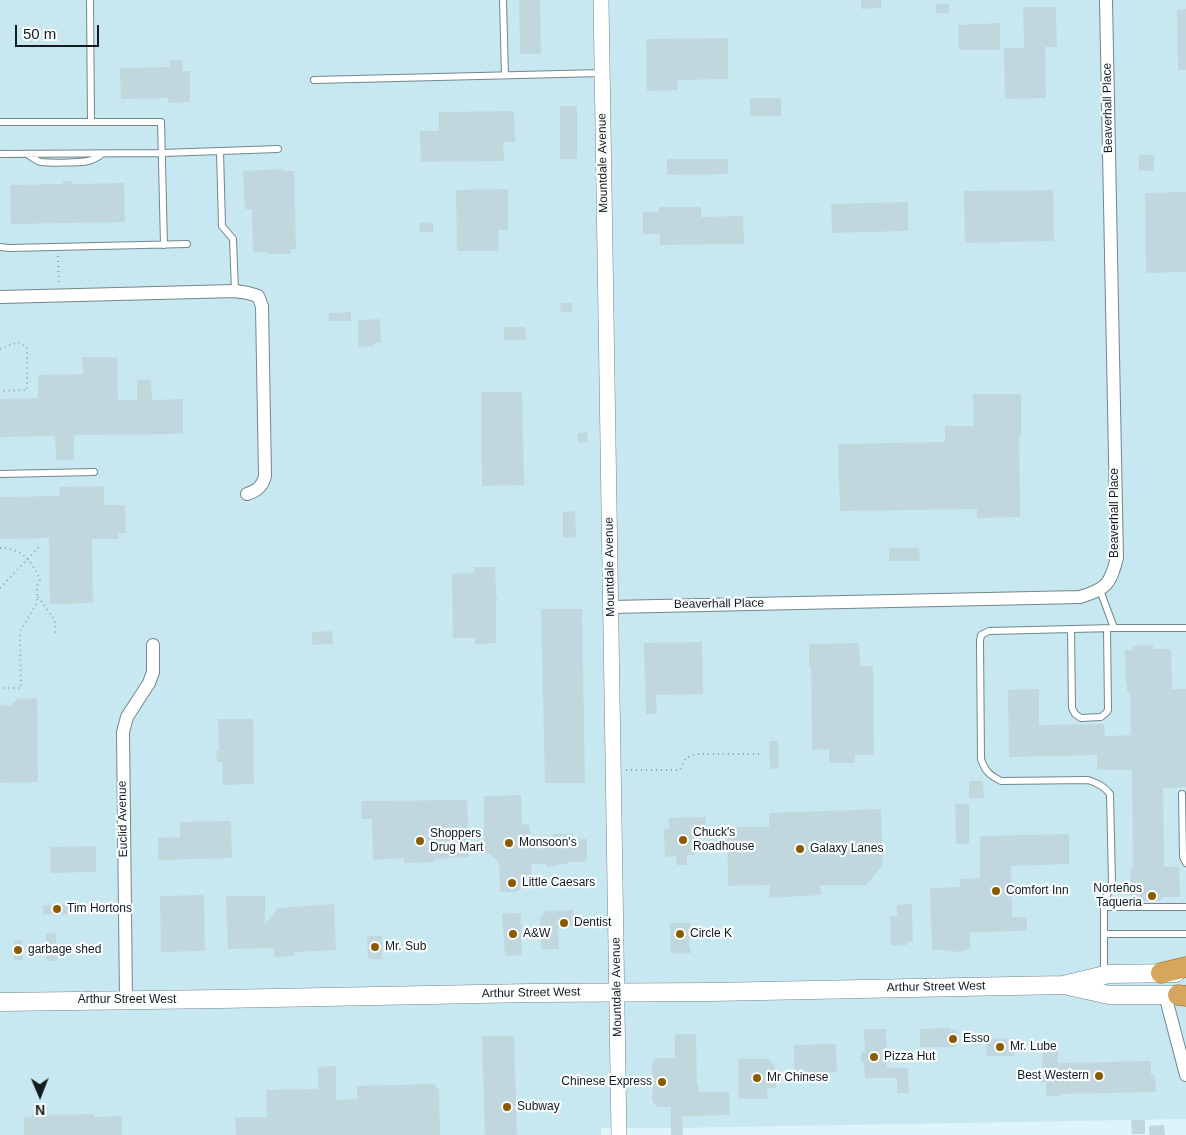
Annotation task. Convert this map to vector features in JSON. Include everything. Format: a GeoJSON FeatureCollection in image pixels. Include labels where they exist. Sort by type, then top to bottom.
{"type":"FeatureCollection","features":[{"type":"Feature","properties":{"kind":"highway"},"geometry":{"type":"LineString","coordinates":[[1161,973],[1186,967]]}},
{"type":"Feature","properties":{"kind":"main road","name":"Arthur Street West"},"geometry":{"type":"LineString","coordinates":[[0,1002],[1063,985],[1109,974],[1186,972]]}},
{"type":"Feature","properties":{"kind":"main road","name":"Arthur Street West"},"geometry":{"type":"LineString","coordinates":[[1063,985],[1109,996],[1179,995]]}},
{"type":"Feature","properties":{"kind":"street","name":"Mountdale Avenue"},"geometry":{"type":"LineString","coordinates":[[600,0],[619,1135]]}},
{"type":"Feature","properties":{"kind":"street","name":"Beaverhall Place"},"geometry":{"type":"LineString","coordinates":[[611,607],[1080,597],[1100,590],[1108,583],[1117,558],[1106,0]]}},
{"type":"Feature","properties":{"kind":"street"},"geometry":{"type":"LineString","coordinates":[[0,297],[235,291],[248,292],[258,296],[262,306],[265,476],[260,488],[247,494]]}},
{"type":"Feature","properties":{"kind":"street","name":"Euclid Avenue"},"geometry":{"type":"LineString","coordinates":[[126,1000],[123,732],[127,717],[149,683],[153,672],[153,645]]}},
{"type":"Feature","properties":{"kind":"street"},"geometry":{"type":"LineString","coordinates":[[1179,995],[1186,1074]]}},
{"type":"Feature","properties":{"kind":"lane"},"geometry":{"type":"LineString","coordinates":[[90,0],[91,122]]}},
{"type":"Feature","properties":{"kind":"lane"},"geometry":{"type":"LineString","coordinates":[[503,0],[505,74]]}},
{"type":"Feature","properties":{"kind":"lane"},"geometry":{"type":"LineString","coordinates":[[314,80],[602,73]]}},
{"type":"Feature","properties":{"kind":"lane"},"geometry":{"type":"LineString","coordinates":[[0,122],[161,122],[164,245]]}},
{"type":"Feature","properties":{"kind":"lane"},"geometry":{"type":"LineString","coordinates":[[0,154],[162,153],[278,149]]}},
{"type":"Feature","properties":{"kind":"lane"},"geometry":{"type":"LineString","coordinates":[[220,151],[222,226],[234,239],[235,291]]}},
{"type":"Feature","properties":{"kind":"lane"},"geometry":{"type":"LineString","coordinates":[[0,247],[187,244]]}},
{"type":"Feature","properties":{"kind":"lane"},"geometry":{"type":"LineString","coordinates":[[0,474],[94,472]]}},
{"type":"Feature","properties":{"kind":"lane"},"geometry":{"type":"LineString","coordinates":[[1070,629],[1072,708],[1075,714],[1081,718],[1101,717],[1108,710],[1110,628],[1100,590]]}},
{"type":"Feature","properties":{"kind":"lane"},"geometry":{"type":"LineString","coordinates":[[1104,975],[1104,903],[1112,882],[1110,794],[1098,783],[1088,780],[1001,781],[984,768],[981,759],[981,635],[989,631],[1186,628]]}},
{"type":"Feature","properties":{"kind":"lane"},"geometry":{"type":"LineString","coordinates":[[1182,794],[1182,857],[1186,863]]}},
{"type":"Feature","properties":{"kind":"lane"},"geometry":{"type":"LineString","coordinates":[[1104,908],[1186,907]]}},
{"type":"Feature","properties":{"kind":"lane"},"geometry":{"type":"LineString","coordinates":[[1104,934],[1186,934]]}},
{"type":"Feature","properties":{"kind":"path"},"geometry":{"type":"LineString","coordinates":[[58,247],[60,296]]}},
{"type":"Feature","properties":{"kind":"path"},"geometry":{"type":"LineString","coordinates":[[0,349],[18,342],[27,347],[27,390],[0,391]]}},
{"type":"Feature","properties":{"kind":"path"},"geometry":{"type":"LineString","coordinates":[[0,588],[39,546]]}},
{"type":"Feature","properties":{"kind":"path"},"geometry":{"type":"LineString","coordinates":[[0,548],[10,548],[20,552],[28,559],[40,580],[37,586],[37,603],[20,632],[21,688],[0,688]]}},
{"type":"Feature","properties":{"kind":"path"},"geometry":{"type":"LineString","coordinates":[[37,596],[55,620],[55,634]]}},
{"type":"Feature","properties":{"kind":"path"},"geometry":{"type":"LineString","coordinates":[[614,770],[680,770],[686,758],[696,754],[760,754]]}},
{"type":"Feature","properties":{"kind":"shaded area"},"geometry":{"type":"Polygon","coordinates":[[[0,0],[1186,0],[1186,1119],[601,1128],[601,1135],[0,1135],[0,0]]]}},
{"type":"Feature","properties":{"kind":"building"},"geometry":{"type":"Polygon","coordinates":[[[519,0],[540,0],[541,54],[520,54],[519,0]]]}},
{"type":"Feature","properties":{"kind":"building"},"geometry":{"type":"Polygon","coordinates":[[[861,0],[881,0],[881,8],[861,9],[861,0]]]}},
{"type":"Feature","properties":{"kind":"building"},"geometry":{"type":"Polygon","coordinates":[[[936,4],[949,4],[949,13],[936,13],[936,4]]]}},
{"type":"Feature","properties":{"kind":"building"},"geometry":{"type":"Polygon","coordinates":[[[1023,7],[1056,7],[1057,47],[1045,47],[1046,98],[1005,99],[1004,48],[1024,48],[1023,7]]]}},
{"type":"Feature","properties":{"kind":"building"},"geometry":{"type":"Polygon","coordinates":[[[1186,9],[1186,70],[1178,70],[1177,10],[1186,9]]]}},
{"type":"Feature","properties":{"kind":"building"},"geometry":{"type":"Polygon","coordinates":[[[1000,23],[1000,50],[959,50],[958,25],[1000,23]]]}},
{"type":"Feature","properties":{"kind":"building"},"geometry":{"type":"Polygon","coordinates":[[[728,38],[728,79],[677,80],[678,90],[647,91],[646,39],[728,38]]]}},
{"type":"Feature","properties":{"kind":"building"},"geometry":{"type":"Polygon","coordinates":[[[169,60],[182,60],[182,71],[190,71],[190,102],[168,103],[168,98],[121,99],[120,68],[170,67],[169,60]]]}},
{"type":"Feature","properties":{"kind":"building"},"geometry":{"type":"Polygon","coordinates":[[[750,98],[781,98],[781,116],[750,116],[750,98]]]}},
{"type":"Feature","properties":{"kind":"building"},"geometry":{"type":"Polygon","coordinates":[[[560,106],[577,106],[577,159],[560,159],[560,106]]]}},
{"type":"Feature","properties":{"kind":"building"},"geometry":{"type":"Polygon","coordinates":[[[514,111],[515,142],[503,142],[504,161],[421,162],[420,131],[439,131],[439,112],[514,111]]]}},
{"type":"Feature","properties":{"kind":"building"},"geometry":{"type":"Polygon","coordinates":[[[1139,155],[1154,155],[1154,171],[1139,171],[1139,155]]]}},
{"type":"Feature","properties":{"kind":"building"},"geometry":{"type":"Polygon","coordinates":[[[667,159],[728,159],[728,174],[667,175],[667,159]]]}},
{"type":"Feature","properties":{"kind":"building"},"geometry":{"type":"Polygon","coordinates":[[[283,169],[283,171],[294,171],[296,249],[290,249],[290,254],[253,252],[252,209],[245,209],[243,171],[283,169]]]}},
{"type":"Feature","properties":{"kind":"building"},"geometry":{"type":"Polygon","coordinates":[[[63,181],[72,181],[72,184],[124,183],[125,222],[11,224],[10,185],[63,184],[63,181]]]}},
{"type":"Feature","properties":{"kind":"building"},"geometry":{"type":"Polygon","coordinates":[[[508,189],[508,230],[498,230],[499,251],[457,251],[456,190],[508,189]]]}},
{"type":"Feature","properties":{"kind":"building"},"geometry":{"type":"Polygon","coordinates":[[[1053,190],[1054,241],[965,243],[964,191],[1053,190]]]}},
{"type":"Feature","properties":{"kind":"building"},"geometry":{"type":"Polygon","coordinates":[[[1186,192],[1186,272],[1146,273],[1145,193],[1186,192]]]}},
{"type":"Feature","properties":{"kind":"building"},"geometry":{"type":"Polygon","coordinates":[[[908,202],[908,231],[832,233],[831,204],[908,202]]]}},
{"type":"Feature","properties":{"kind":"building"},"geometry":{"type":"Polygon","coordinates":[[[659,207],[701,207],[701,217],[743,216],[744,244],[660,245],[660,234],[643,234],[643,212],[659,212],[659,207]]]}},
{"type":"Feature","properties":{"kind":"building"},"geometry":{"type":"Polygon","coordinates":[[[433,222],[433,232],[420,232],[419,223],[433,222]]]}},
{"type":"Feature","properties":{"kind":"building"},"geometry":{"type":"Polygon","coordinates":[[[560,303],[572,303],[572,312],[561,312],[560,303]]]}},
{"type":"Feature","properties":{"kind":"building"},"geometry":{"type":"Polygon","coordinates":[[[351,312],[351,321],[329,321],[329,313],[351,312]]]}},
{"type":"Feature","properties":{"kind":"building"},"geometry":{"type":"Polygon","coordinates":[[[380,319],[381,343],[374,343],[374,346],[358,347],[358,320],[380,319]]]}},
{"type":"Feature","properties":{"kind":"building"},"geometry":{"type":"Polygon","coordinates":[[[504,327],[525,327],[526,340],[504,340],[504,327]]]}},
{"type":"Feature","properties":{"kind":"building"},"geometry":{"type":"Polygon","coordinates":[[[82,357],[117,357],[118,400],[137,400],[137,380],[151,380],[152,400],[183,399],[183,434],[74,435],[74,460],[56,460],[55,436],[0,437],[0,399],[38,398],[38,375],[83,374],[82,357]]]}},
{"type":"Feature","properties":{"kind":"building"},"geometry":{"type":"Polygon","coordinates":[[[481,392],[522,392],[524,485],[482,486],[481,392]]]}},
{"type":"Feature","properties":{"kind":"building"},"geometry":{"type":"Polygon","coordinates":[[[973,394],[1021,394],[1021,435],[1019,435],[1020,517],[977,518],[977,509],[840,511],[838,444],[945,442],[945,426],[974,426],[973,394]]]}},
{"type":"Feature","properties":{"kind":"building"},"geometry":{"type":"Polygon","coordinates":[[[587,432],[588,442],[578,443],[577,433],[587,432]]]}},
{"type":"Feature","properties":{"kind":"building"},"geometry":{"type":"Polygon","coordinates":[[[104,486],[104,505],[125,505],[126,533],[118,533],[119,539],[92,539],[93,603],[50,604],[49,538],[0,539],[0,497],[60,496],[59,487],[104,486]]]}},
{"type":"Feature","properties":{"kind":"building"},"geometry":{"type":"Polygon","coordinates":[[[575,511],[576,537],[563,538],[563,512],[575,511]]]}},
{"type":"Feature","properties":{"kind":"building"},"geometry":{"type":"Polygon","coordinates":[[[889,548],[919,548],[920,561],[889,561],[889,548]]]}},
{"type":"Feature","properties":{"kind":"building"},"geometry":{"type":"Polygon","coordinates":[[[474,567],[495,567],[496,595],[498,597],[496,600],[496,643],[475,644],[475,638],[453,638],[452,574],[474,573],[474,567]]]}},
{"type":"Feature","properties":{"kind":"building"},"geometry":{"type":"Polygon","coordinates":[[[541,609],[582,609],[585,783],[545,783],[541,609]]]}},
{"type":"Feature","properties":{"kind":"building"},"geometry":{"type":"Polygon","coordinates":[[[332,631],[333,644],[312,645],[312,632],[332,631]]]}},
{"type":"Feature","properties":{"kind":"building"},"geometry":{"type":"Polygon","coordinates":[[[702,642],[703,694],[656,695],[657,714],[646,714],[644,643],[702,642]]]}},
{"type":"Feature","properties":{"kind":"building"},"geometry":{"type":"Polygon","coordinates":[[[859,643],[860,666],[873,666],[874,755],[855,755],[855,763],[829,763],[829,749],[812,750],[809,644],[859,643]]]}},
{"type":"Feature","properties":{"kind":"building"},"geometry":{"type":"Polygon","coordinates":[[[1153,645],[1153,649],[1171,649],[1172,689],[1186,689],[1186,787],[1163,788],[1164,867],[1179,867],[1180,897],[1164,897],[1160,901],[1141,901],[1136,897],[1131,897],[1130,868],[1133,868],[1132,770],[1097,770],[1097,755],[1009,757],[1008,690],[1039,689],[1039,725],[1104,724],[1105,736],[1131,735],[1130,692],[1127,692],[1126,684],[1125,650],[1133,650],[1133,646],[1153,645]]]}},
{"type":"Feature","properties":{"kind":"building"},"geometry":{"type":"Polygon","coordinates":[[[37,698],[38,782],[0,783],[0,706],[11,705],[18,699],[37,698]]]}},
{"type":"Feature","properties":{"kind":"building"},"geometry":{"type":"Polygon","coordinates":[[[218,719],[253,719],[254,784],[223,785],[222,762],[217,762],[216,751],[219,751],[218,719]]]}},
{"type":"Feature","properties":{"kind":"building"},"geometry":{"type":"Polygon","coordinates":[[[769,741],[778,741],[779,768],[770,769],[769,741]]]}},
{"type":"Feature","properties":{"kind":"building"},"geometry":{"type":"Polygon","coordinates":[[[969,781],[983,781],[984,798],[969,798],[969,781]]]}},
{"type":"Feature","properties":{"kind":"building"},"geometry":{"type":"Polygon","coordinates":[[[521,795],[522,825],[528,824],[530,827],[530,839],[553,839],[553,834],[573,833],[573,839],[587,839],[587,859],[584,862],[568,862],[567,864],[548,867],[545,864],[531,864],[532,880],[524,880],[524,885],[517,892],[500,892],[499,862],[488,853],[484,853],[484,796],[521,795]]]}},
{"type":"Feature","properties":{"kind":"building","name":"Shoppers Drug Mart"},"geometry":{"type":"Polygon","coordinates":[[[467,800],[469,857],[434,859],[435,862],[404,863],[404,858],[373,860],[372,819],[362,819],[361,801],[467,800]]]}},
{"type":"Feature","properties":{"kind":"building"},"geometry":{"type":"Polygon","coordinates":[[[955,804],[969,804],[969,844],[956,844],[955,804]]]}},
{"type":"Feature","properties":{"kind":"building"},"geometry":{"type":"Polygon","coordinates":[[[881,809],[883,865],[866,885],[820,885],[821,895],[769,898],[770,885],[728,886],[727,827],[769,827],[769,813],[881,809]]]}},
{"type":"Feature","properties":{"kind":"building","name":"Chuck's Roadhouse"},"geometry":{"type":"Polygon","coordinates":[[[706,817],[706,837],[701,838],[701,843],[695,843],[695,855],[687,855],[687,865],[677,865],[676,856],[665,857],[664,829],[669,829],[669,818],[706,817]]]}},
{"type":"Feature","properties":{"kind":"building"},"geometry":{"type":"Polygon","coordinates":[[[231,821],[232,858],[158,860],[158,838],[180,837],[180,822],[231,821]]]}},
{"type":"Feature","properties":{"kind":"building","name":"Comfort Inn"},"geometry":{"type":"Polygon","coordinates":[[[1069,834],[1069,864],[1011,866],[1012,917],[1027,917],[1027,931],[970,932],[970,949],[956,952],[932,950],[930,888],[960,887],[960,879],[980,878],[980,836],[1069,834]]]}},
{"type":"Feature","properties":{"kind":"building"},"geometry":{"type":"Polygon","coordinates":[[[96,846],[96,872],[51,873],[50,847],[96,846]]]}},
{"type":"Feature","properties":{"kind":"building"},"geometry":{"type":"Polygon","coordinates":[[[204,895],[205,951],[161,952],[160,896],[204,895]]]}},
{"type":"Feature","properties":{"kind":"building"},"geometry":{"type":"Polygon","coordinates":[[[226,896],[265,896],[265,924],[278,908],[334,904],[336,950],[294,952],[295,956],[274,957],[274,948],[228,949],[226,896]]]}},
{"type":"Feature","properties":{"kind":"building","name":"Tim Hortons"},"geometry":{"type":"Polygon","coordinates":[[[70,904],[70,914],[43,915],[43,905],[70,904]]]}},
{"type":"Feature","properties":{"kind":"building"},"geometry":{"type":"Polygon","coordinates":[[[912,904],[913,942],[907,942],[907,945],[891,946],[890,916],[897,916],[897,905],[912,904]]]}},
{"type":"Feature","properties":{"kind":"building"},"geometry":{"type":"Polygon","coordinates":[[[574,910],[574,925],[558,927],[559,949],[541,949],[540,918],[546,911],[574,910]]]}},
{"type":"Feature","properties":{"kind":"building","name":"A&W"},"geometry":{"type":"Polygon","coordinates":[[[521,913],[522,955],[505,956],[502,914],[521,913]]]}},
{"type":"Feature","properties":{"kind":"building","name":"Circle K"},"geometry":{"type":"Polygon","coordinates":[[[670,923],[691,923],[689,944],[691,953],[671,954],[670,923]]]}},
{"type":"Feature","properties":{"kind":"building"},"geometry":{"type":"Polygon","coordinates":[[[56,933],[57,961],[47,961],[46,934],[56,933]]]}},
{"type":"Feature","properties":{"kind":"building","name":"Mr. Sub"},"geometry":{"type":"Polygon","coordinates":[[[367,936],[382,936],[382,959],[368,959],[367,936]]]}},
{"type":"Feature","properties":{"kind":"building","name":"garbage shed"},"geometry":{"type":"Polygon","coordinates":[[[14,940],[22,940],[23,960],[14,960],[14,940]]]}},
{"type":"Feature","properties":{"kind":"building"},"geometry":{"type":"Polygon","coordinates":[[[950,1028],[950,1030],[957,1030],[957,1047],[920,1047],[920,1029],[950,1028]]]}},
{"type":"Feature","properties":{"kind":"building","name":"Pizza Hut"},"geometry":{"type":"Polygon","coordinates":[[[864,1029],[886,1029],[887,1068],[908,1068],[909,1093],[897,1093],[897,1078],[865,1078],[864,1063],[861,1063],[861,1052],[865,1052],[864,1029]]]}},
{"type":"Feature","properties":{"kind":"building"},"geometry":{"type":"Polygon","coordinates":[[[675,1034],[696,1034],[697,1084],[699,1092],[729,1092],[730,1115],[682,1116],[683,1135],[671,1135],[671,1107],[658,1107],[652,1101],[652,1063],[656,1058],[675,1058],[675,1034]]]}},
{"type":"Feature","properties":{"kind":"building"},"geometry":{"type":"Polygon","coordinates":[[[482,1036],[514,1036],[517,1135],[485,1135],[482,1036]]]}},
{"type":"Feature","properties":{"kind":"building","name":"Mr. Lube"},"geometry":{"type":"Polygon","coordinates":[[[1014,1038],[1015,1056],[987,1056],[986,1039],[1014,1038]]]}},
{"type":"Feature","properties":{"kind":"building"},"geometry":{"type":"Polygon","coordinates":[[[836,1044],[837,1072],[794,1073],[794,1045],[836,1044]]]}},
{"type":"Feature","properties":{"kind":"building"},"geometry":{"type":"Polygon","coordinates":[[[1043,1051],[1058,1051],[1058,1063],[1151,1061],[1151,1075],[1155,1075],[1156,1092],[1046,1096],[1046,1082],[1042,1082],[1043,1051]]]}},
{"type":"Feature","properties":{"kind":"building","name":"Mr Chinese"},"geometry":{"type":"Polygon","coordinates":[[[738,1059],[769,1059],[776,1069],[776,1088],[767,1088],[768,1099],[739,1099],[738,1059]]]}},
{"type":"Feature","properties":{"kind":"building"},"geometry":{"type":"Polygon","coordinates":[[[336,1066],[336,1100],[357,1099],[357,1086],[435,1084],[439,1089],[440,1135],[236,1135],[235,1117],[267,1117],[266,1090],[318,1089],[318,1067],[336,1066]]]}},
{"type":"Feature","properties":{"kind":"building"},"geometry":{"type":"Polygon","coordinates":[[[94,1114],[94,1117],[122,1116],[122,1135],[24,1135],[24,1118],[32,1117],[32,1115],[94,1114]]]}},
{"type":"Feature","properties":{"kind":"building"},"geometry":{"type":"Polygon","coordinates":[[[1131,1120],[1145,1120],[1145,1134],[1132,1134],[1131,1120]]]}},
{"type":"Feature","properties":{"kind":"building"},"geometry":{"type":"Polygon","coordinates":[[[1164,1125],[1165,1135],[1149,1135],[1149,1126],[1164,1125]]]}},
{"type":"Feature","properties":{"kind":"place","name":"Chuck's Roadhouse"},"geometry":{"type":"Point","coordinates":[683,840]}},
{"type":"Feature","properties":{"kind":"place","name":"Shoppers Drug Mart"},"geometry":{"type":"Point","coordinates":[420,841]}},
{"type":"Feature","properties":{"kind":"place","name":"Monsoon's"},"geometry":{"type":"Point","coordinates":[509,843]}},
{"type":"Feature","properties":{"kind":"place","name":"Galaxy Lanes"},"geometry":{"type":"Point","coordinates":[800,849]}},
{"type":"Feature","properties":{"kind":"place","name":"Little Caesars"},"geometry":{"type":"Point","coordinates":[512,883]}},
{"type":"Feature","properties":{"kind":"place","name":"Comfort Inn"},"geometry":{"type":"Point","coordinates":[996,891]}},
{"type":"Feature","properties":{"kind":"place","name":"Norteños Taqueria"},"geometry":{"type":"Point","coordinates":[1152,896]}},
{"type":"Feature","properties":{"kind":"place","name":"Tim Hortons"},"geometry":{"type":"Point","coordinates":[57,909]}},
{"type":"Feature","properties":{"kind":"place","name":"Dentist"},"geometry":{"type":"Point","coordinates":[564,923]}},
{"type":"Feature","properties":{"kind":"place","name":"A&W"},"geometry":{"type":"Point","coordinates":[513,934]}},
{"type":"Feature","properties":{"kind":"place","name":"Circle K"},"geometry":{"type":"Point","coordinates":[680,934]}},
{"type":"Feature","properties":{"kind":"place","name":"Mr. Sub"},"geometry":{"type":"Point","coordinates":[375,947]}},
{"type":"Feature","properties":{"kind":"place","name":"garbage shed"},"geometry":{"type":"Point","coordinates":[18,950]}},
{"type":"Feature","properties":{"kind":"place","name":"Esso"},"geometry":{"type":"Point","coordinates":[953,1039]}},
{"type":"Feature","properties":{"kind":"place","name":"Mr. Lube"},"geometry":{"type":"Point","coordinates":[1000,1047]}},
{"type":"Feature","properties":{"kind":"place","name":"Pizza Hut"},"geometry":{"type":"Point","coordinates":[874,1057]}},
{"type":"Feature","properties":{"kind":"place","name":"Best Western"},"geometry":{"type":"Point","coordinates":[1099,1076]}},
{"type":"Feature","properties":{"kind":"place","name":"Mr Chinese"},"geometry":{"type":"Point","coordinates":[757,1078]}},
{"type":"Feature","properties":{"kind":"place","name":"Chinese Express"},"geometry":{"type":"Point","coordinates":[662,1082]}},
{"type":"Feature","properties":{"kind":"place","name":"Subway"},"geometry":{"type":"Point","coordinates":[507,1107]}}]}
